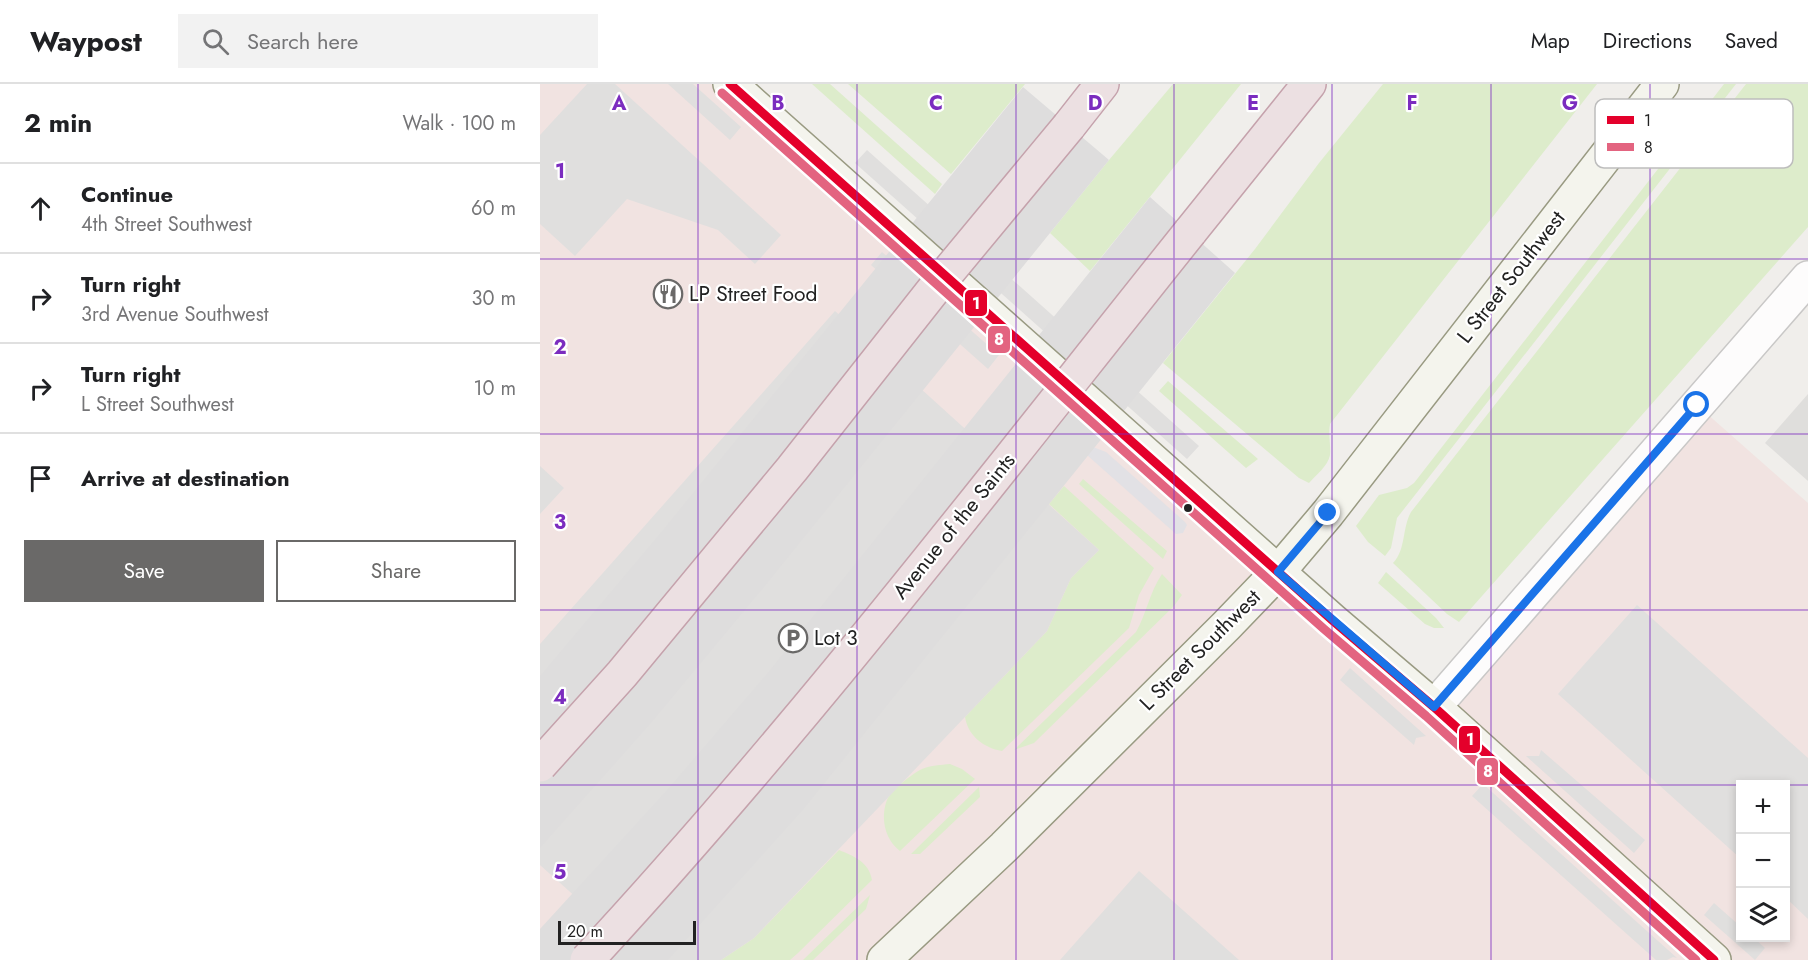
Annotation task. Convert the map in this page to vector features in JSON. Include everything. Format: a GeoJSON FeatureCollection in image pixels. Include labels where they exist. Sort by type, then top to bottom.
{"type":"FeatureCollection","features":[{"type":"Feature","properties":{"kind":"highway"},"geometry":{"type":"LineString","coordinates":[[540,765],[622,674],[792,469],[938,284],[1102,84]]}},
{"type":"Feature","properties":{"kind":"highway","name":"Avenue of the Saints"},"geometry":{"type":"LineString","coordinates":[[587,960],[664,877],[802,715],[1309,84]]}},
{"type":"Feature","properties":{"kind":"main road"},"geometry":{"type":"LineString","coordinates":[[730,84],[1278,572],[1434,707],[1714,960]]}},
{"type":"Feature","properties":{"kind":"main road","name":"L Street Southwest"},"geometry":{"type":"LineString","coordinates":[[1650,99],[1662,84]]}},
{"type":"Feature","properties":{"kind":"main road","name":"L Street Southwest"},"geometry":{"type":"LineString","coordinates":[[884,960],[1004,847],[1227,626],[1278,572],[1328,513],[1597,168]]}},
{"type":"Feature","properties":{"kind":"street"},"geometry":{"type":"LineString","coordinates":[[1434,707],[1808,278]]}},
{"type":"Feature","properties":{"kind":"shaded area"},"geometry":{"type":"Polygon","coordinates":[[[540,84],[729,84],[1434,706],[1697,405],[1808,503],[1808,960],[540,960],[540,84]]]}},
{"type":"Feature","properties":{"kind":"shaded area"},"geometry":{"type":"Polygon","coordinates":[[[587,84],[615,84],[781,235],[755,264],[718,230],[627,199],[575,256],[540,224],[540,135],[587,84]]]}},
{"type":"Feature","properties":{"kind":"shaded area"},"geometry":{"type":"Polygon","coordinates":[[[668,84],[693,84],[741,127],[730,140],[668,84]]]}},
{"type":"Feature","properties":{"kind":"shaded area"},"geometry":{"type":"Polygon","coordinates":[[[867,150],[1199,446],[1187,459],[855,163],[867,150]]]}},
{"type":"Feature","properties":{"kind":"shaded area"},"geometry":{"type":"Polygon","coordinates":[[[882,252],[999,355],[988,369],[871,265],[882,252]]]}},
{"type":"Feature","properties":{"kind":"shaded area","name":"Lot 3"},"geometry":{"type":"Polygon","coordinates":[[[835,311],[1099,550],[1071,578],[1047,631],[754,938],[721,960],[646,960],[540,865],[540,644],[835,311]]]}},
{"type":"Feature","properties":{"kind":"shaded area"},"geometry":{"type":"Polygon","coordinates":[[[1808,394],[1808,481],[1765,443],[1808,394]]]}},
{"type":"Feature","properties":{"kind":"shaded area"},"geometry":{"type":"Polygon","coordinates":[[[1093,447],[1106,452],[1185,522],[1187,525],[1183,533],[1176,534],[1087,455],[1093,447]]]}},
{"type":"Feature","properties":{"kind":"shaded area"},"geometry":{"type":"Polygon","coordinates":[[[540,466],[564,488],[540,514],[540,466]]]}},
{"type":"Feature","properties":{"kind":"shaded area"},"geometry":{"type":"Polygon","coordinates":[[[1637,605],[1808,758],[1808,919],[1790,902],[1790,780],[1736,780],[1736,854],[1558,694],[1637,605]]]}},
{"type":"Feature","properties":{"kind":"shaded area"},"geometry":{"type":"Polygon","coordinates":[[[1350,668],[1426,736],[1416,738],[1414,745],[1340,680],[1350,668]]]}},
{"type":"Feature","properties":{"kind":"shaded area"},"geometry":{"type":"Polygon","coordinates":[[[1541,750],[1645,840],[1634,853],[1526,756],[1539,756],[1541,750]]]}},
{"type":"Feature","properties":{"kind":"shaded area"},"geometry":{"type":"Polygon","coordinates":[[[1483,784],[1677,958],[1656,960],[1472,796],[1483,784]]]}},
{"type":"Feature","properties":{"kind":"shaded area"},"geometry":{"type":"Polygon","coordinates":[[[1139,871],[1239,960],[1060,960],[1139,871]]]}},
{"type":"Feature","properties":{"kind":"shaded area"},"geometry":{"type":"Polygon","coordinates":[[[1714,903],[1736,922],[1736,942],[1758,942],[1765,948],[1755,960],[1704,915],[1714,903]]]}},
{"type":"Feature","properties":{"kind":"green space"},"geometry":{"type":"Polygon","coordinates":[[[812,84],[830,84],[942,184],[935,194],[812,84]]]}},
{"type":"Feature","properties":{"kind":"green space"},"geometry":{"type":"Polygon","coordinates":[[[848,84],[1025,84],[951,174],[848,84]]]}},
{"type":"Feature","properties":{"kind":"green space"},"geometry":{"type":"Polygon","coordinates":[[[1173,84],[1241,84],[1090,271],[1050,233],[1173,84]]]}},
{"type":"Feature","properties":{"kind":"green space"},"geometry":{"type":"Polygon","coordinates":[[[1383,84],[1597,84],[1330,424],[1329,459],[1309,483],[1299,478],[1163,363],[1383,84]]]}},
{"type":"Feature","properties":{"kind":"green space"},"geometry":{"type":"Polygon","coordinates":[[[1724,84],[1736,84],[1724,99],[1712,99],[1724,84]]]}},
{"type":"Feature","properties":{"kind":"green space"},"geometry":{"type":"Polygon","coordinates":[[[1746,84],[1808,84],[1808,227],[1459,622],[1447,614],[1393,563],[1400,552],[1411,512],[1680,168],[1793,168],[1793,99],[1734,99],[1746,84]]]}},
{"type":"Feature","properties":{"kind":"green space"},"geometry":{"type":"Polygon","coordinates":[[[1659,168],[1670,168],[1397,518],[1391,548],[1385,556],[1368,542],[1356,526],[1379,495],[1407,488],[1414,483],[1659,168]]]}},
{"type":"Feature","properties":{"kind":"green space"},"geometry":{"type":"Polygon","coordinates":[[[1168,381],[1258,459],[1246,468],[1159,391],[1168,381]]]}},
{"type":"Feature","properties":{"kind":"green space"},"geometry":{"type":"Polygon","coordinates":[[[1083,479],[1167,551],[1163,559],[1079,484],[1083,479]]]}},
{"type":"Feature","properties":{"kind":"green space"},"geometry":{"type":"Polygon","coordinates":[[[1064,486],[1154,568],[1139,595],[1129,628],[1002,751],[978,740],[970,730],[965,717],[1047,631],[1071,578],[1099,550],[1049,504],[1064,486]]]}},
{"type":"Feature","properties":{"kind":"green space"},"geometry":{"type":"Polygon","coordinates":[[[1386,572],[1444,628],[1434,628],[1425,624],[1378,583],[1386,572]]]}},
{"type":"Feature","properties":{"kind":"green space"},"geometry":{"type":"Polygon","coordinates":[[[1162,574],[1182,595],[1174,606],[1034,743],[1014,750],[1136,632],[1162,574]]]}},
{"type":"Feature","properties":{"kind":"green space"},"geometry":{"type":"Polygon","coordinates":[[[950,764],[962,769],[975,779],[900,851],[887,835],[885,828],[884,814],[889,796],[902,783],[922,769],[950,764]]]}},
{"type":"Feature","properties":{"kind":"green space"},"geometry":{"type":"Polygon","coordinates":[[[979,787],[980,797],[920,854],[911,854],[979,787]]]}},
{"type":"Feature","properties":{"kind":"green space"},"geometry":{"type":"Polygon","coordinates":[[[839,850],[864,864],[872,880],[798,953],[790,960],[721,960],[754,938],[839,850]]]}},
{"type":"Feature","properties":{"kind":"green space"},"geometry":{"type":"Polygon","coordinates":[[[870,895],[866,909],[813,960],[803,960],[870,895]]]}},
{"type":"Feature","properties":{"kind":"pier"},"geometry":{"type":"Polygon","coordinates":[[[1023,87],[1109,160],[764,587],[651,723],[540,848],[540,676],[663,530],[1023,87]]]}},
{"type":"Feature","properties":{"kind":"pier"},"geometry":{"type":"Polygon","coordinates":[[[1150,197],[1235,273],[802,811],[668,960],[540,960],[540,929],[667,790],[766,675],[1150,197]]]}},
{"type":"Feature","properties":{"kind":"transit line","name":"1"},"geometry":{"type":"LineString","coordinates":[[730,84],[1332,620],[1434,707],[1714,960]]}},
{"type":"Feature","properties":{"kind":"transit line","name":"8"},"geometry":{"type":"LineString","coordinates":[[722,93],[1324,629],[1426,716],[1696,960]]}},
{"type":"Feature","properties":{"kind":"place","name":"LP Street Food"},"geometry":{"type":"Point","coordinates":[668,294]}},
{"type":"Feature","properties":{"kind":"place","name":"Lot 3"},"geometry":{"type":"Point","coordinates":[793,638]}},
{"type":"Feature","properties":{"kind":"route"},"geometry":{"type":"LineString","coordinates":[[1328,513],[1278,572],[1434,707],[1697,405]]}}]}
